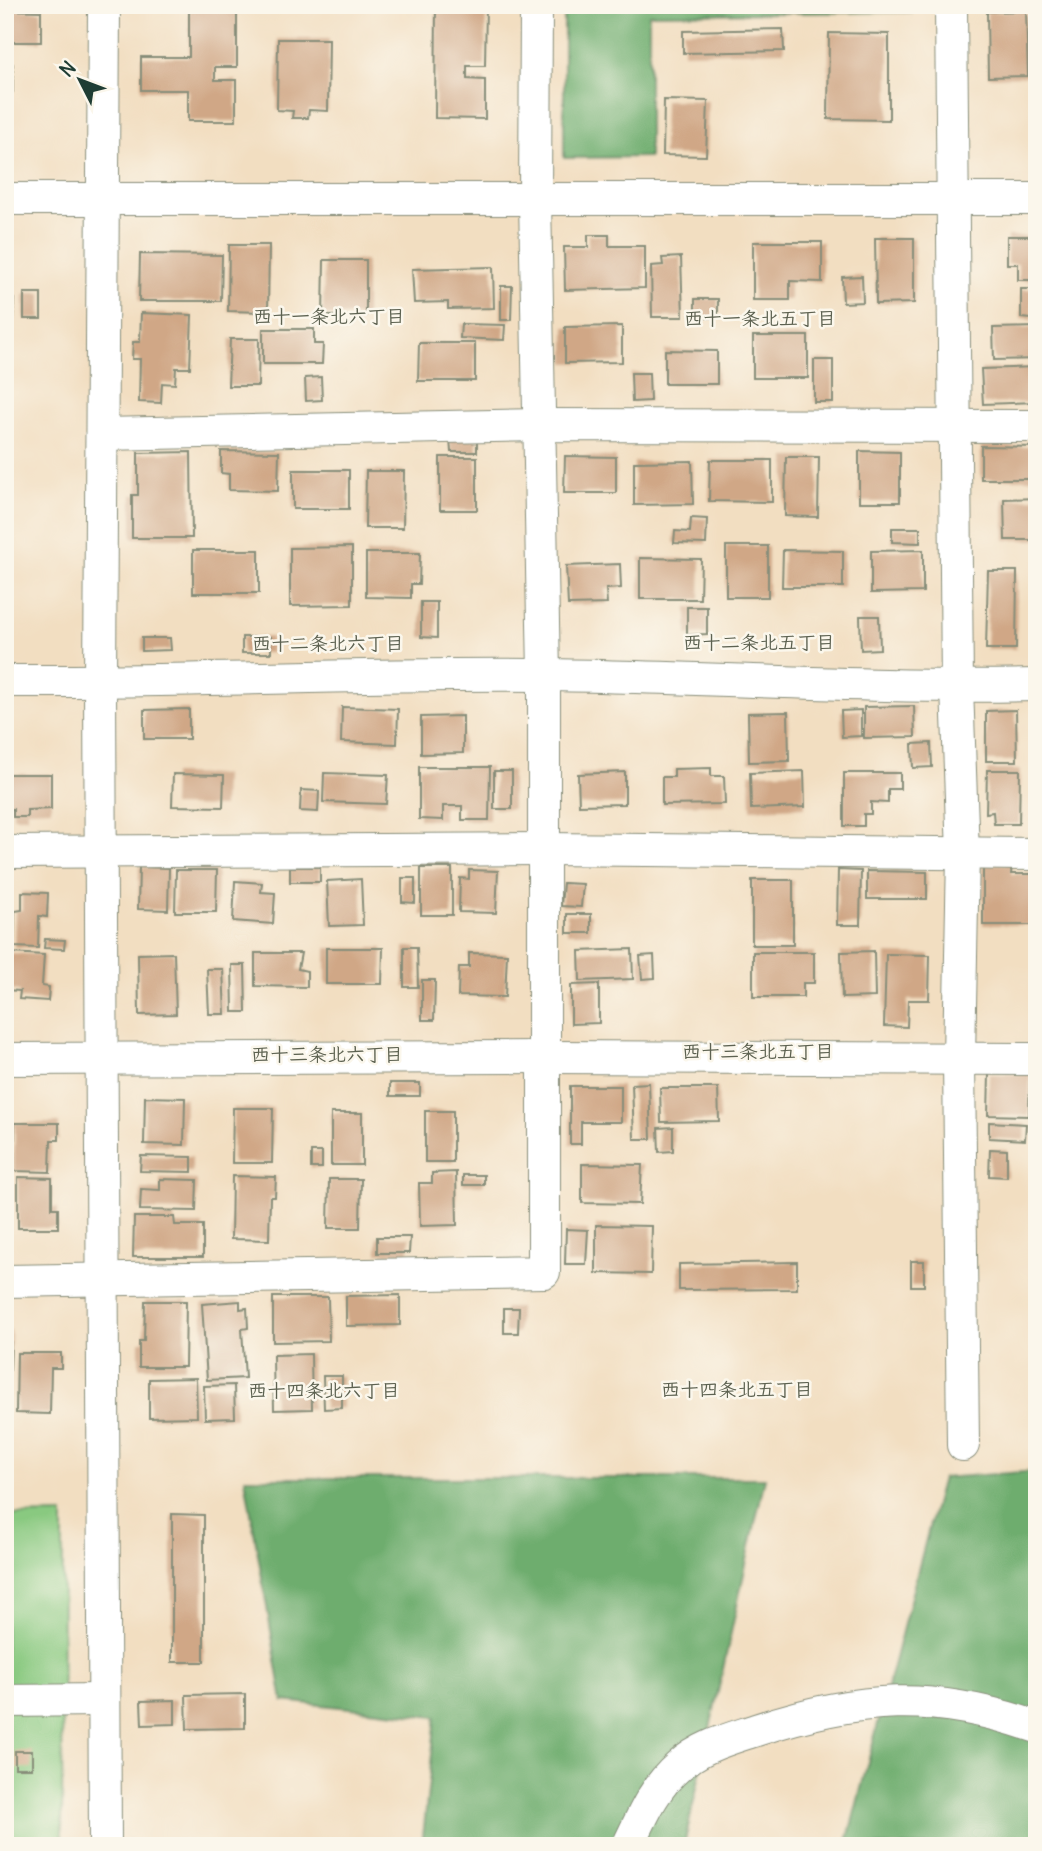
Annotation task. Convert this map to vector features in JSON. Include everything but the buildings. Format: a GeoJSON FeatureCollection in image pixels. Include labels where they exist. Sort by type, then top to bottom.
{"type":"FeatureCollection","features":[{"type":"Feature","properties":{"kind":"street"},"geometry":{"type":"LineString","coordinates":[[104,5],[100,682],[105,1846]]}},
{"type":"Feature","properties":{"kind":"street"},"geometry":{"type":"LineString","coordinates":[[5,1281],[544,1272],[544,675],[535,199],[536,5]]}},
{"type":"Feature","properties":{"kind":"street"},"geometry":{"type":"LineString","coordinates":[[951,5],[957,687],[963,854],[959,1058],[963,1445]]}},
{"type":"Feature","properties":{"kind":"street"},"geometry":{"type":"LineString","coordinates":[[5,199],[1037,199]]}},
{"type":"Feature","properties":{"kind":"street"},"geometry":{"type":"LineString","coordinates":[[102,434],[540,425],[1037,426]]}},
{"type":"Feature","properties":{"kind":"street"},"geometry":{"type":"LineString","coordinates":[[5,681],[544,675],[957,687],[1037,685]]}},
{"type":"Feature","properties":{"kind":"street"},"geometry":{"type":"LineString","coordinates":[[5,852],[545,849],[1037,854]]}},
{"type":"Feature","properties":{"kind":"street"},"geometry":{"type":"LineString","coordinates":[[5,1059],[1037,1059]]}},
{"type":"Feature","properties":{"kind":"street"},"geometry":{"type":"LineString","coordinates":[[5,1701],[103,1700]]}},
{"type":"Feature","properties":{"kind":"street"},"geometry":{"type":"LineString","coordinates":[[628,1846],[652,1797],[685,1760],[710,1746],[787,1720],[859,1704],[920,1701],[957,1706],[1037,1727]]}},
{"type":"Feature","properties":{"kind":"green space"},"geometry":{"type":"Polygon","coordinates":[[[564,5],[912,5],[912,12],[649,14],[649,157],[564,158],[564,5]]]}},
{"type":"Feature","properties":{"kind":"green space"},"geometry":{"type":"Polygon","coordinates":[[[1037,1471],[1037,1846],[846,1846],[942,1478],[1037,1471]]]}},
{"type":"Feature","properties":{"kind":"green space"},"geometry":{"type":"Polygon","coordinates":[[[245,1478],[765,1478],[684,1846],[422,1846],[436,1717],[283,1701],[245,1478]]]}},
{"type":"Feature","properties":{"kind":"green space"},"geometry":{"type":"Polygon","coordinates":[[[63,1514],[62,1846],[5,1846],[5,1515],[63,1514]]]}},
{"type":"Feature","properties":{"kind":"district","name":"西十一条北六丁目"},"geometry":{"type":"Point","coordinates":[329,316]}},
{"type":"Feature","properties":{"kind":"district","name":"西十一条北五丁目"},"geometry":{"type":"Point","coordinates":[760,318]}},
{"type":"Feature","properties":{"kind":"district","name":"西十二条北五丁目"},"geometry":{"type":"Point","coordinates":[759,642]}},
{"type":"Feature","properties":{"kind":"district","name":"西十二条北六丁目"},"geometry":{"type":"Point","coordinates":[328,643]}},
{"type":"Feature","properties":{"kind":"district","name":"西十三条北五丁目"},"geometry":{"type":"Point","coordinates":[758,1051]}},
{"type":"Feature","properties":{"kind":"district","name":"西十三条北六丁目"},"geometry":{"type":"Point","coordinates":[327,1054]}},
{"type":"Feature","properties":{"kind":"district","name":"西十四条北五丁目"},"geometry":{"type":"Point","coordinates":[737,1389]}},
{"type":"Feature","properties":{"kind":"district","name":"西十四条北六丁目"},"geometry":{"type":"Point","coordinates":[324,1390]}}]}
